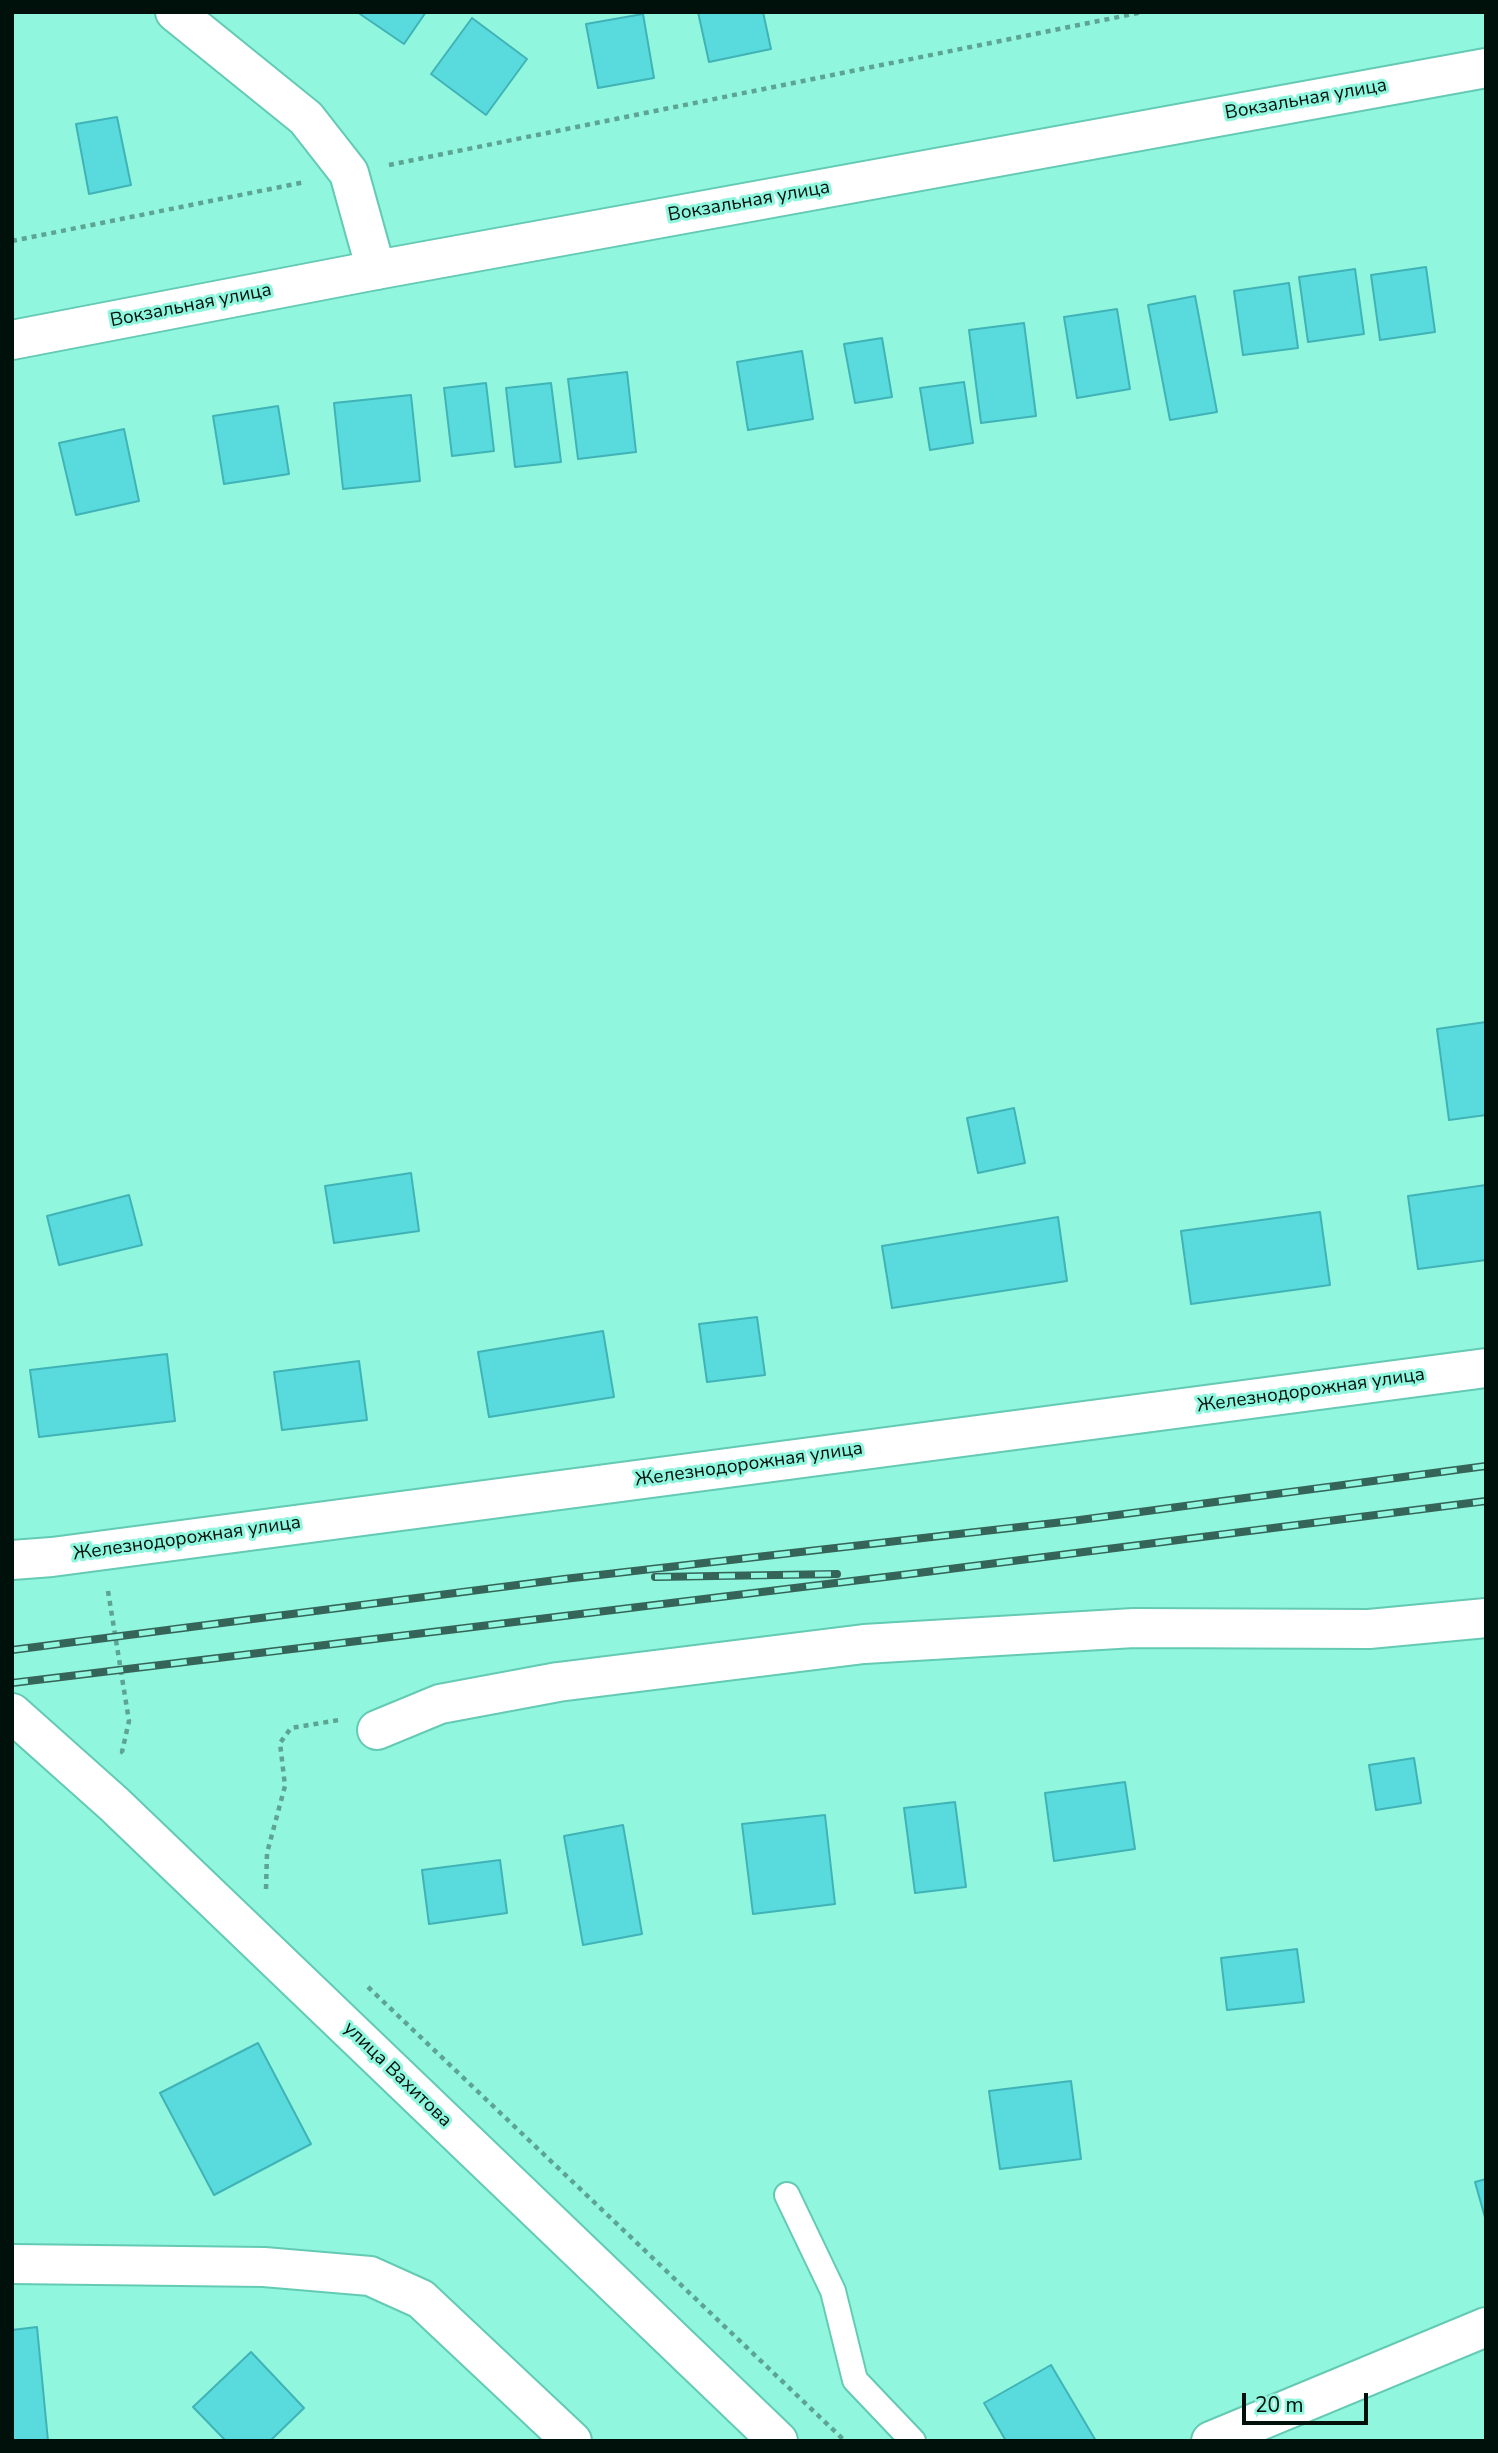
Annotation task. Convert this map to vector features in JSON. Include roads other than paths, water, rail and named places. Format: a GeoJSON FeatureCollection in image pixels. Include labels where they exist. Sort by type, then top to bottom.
{"type":"FeatureCollection","features":[{"type":"Feature","properties":{"kind":"street"},"geometry":{"type":"LineString","coordinates":[[175,12],[306,118],[349,173],[376,270]]}},
{"type":"Feature","properties":{"kind":"street","name":"Вокзальная улица"},"geometry":{"type":"LineString","coordinates":[[12,340],[376,270],[1486,68]]}},
{"type":"Feature","properties":{"kind":"street","name":"Железнодорожная улица"},"geometry":{"type":"LineString","coordinates":[[12,1560],[79,1554],[1486,1368]]}},
{"type":"Feature","properties":{"kind":"street"},"geometry":{"type":"LineString","coordinates":[[377,1730],[440,1704],[558,1682],[864,1644],[1134,1628],[1369,1629],[1486,1618]]}},
{"type":"Feature","properties":{"kind":"street","name":"улица Вахитова"},"geometry":{"type":"LineString","coordinates":[[12,1713],[114,1804],[778,2441]]}},
{"type":"Feature","properties":{"kind":"street"},"geometry":{"type":"LineString","coordinates":[[12,2264],[264,2267],[370,2276],[421,2299],[572,2441]]}},
{"type":"Feature","properties":{"kind":"street"},"geometry":{"type":"LineString","coordinates":[[1212,2441],[1486,2327]]}},
{"type":"Feature","properties":{"kind":"lane"},"geometry":{"type":"LineString","coordinates":[[787,2195],[833,2291],[855,2380],[913,2441]]}},
{"type":"Feature","properties":{"kind":"railway"},"geometry":{"type":"LineString","coordinates":[[12,1650],[564,1579],[1072,1521],[1486,1466]]}},
{"type":"Feature","properties":{"kind":"railway"},"geometry":{"type":"LineString","coordinates":[[12,1683],[1486,1501]]}},
{"type":"Feature","properties":{"kind":"railway"},"geometry":{"type":"LineString","coordinates":[[655,1577],[837,1574]]}}]}
